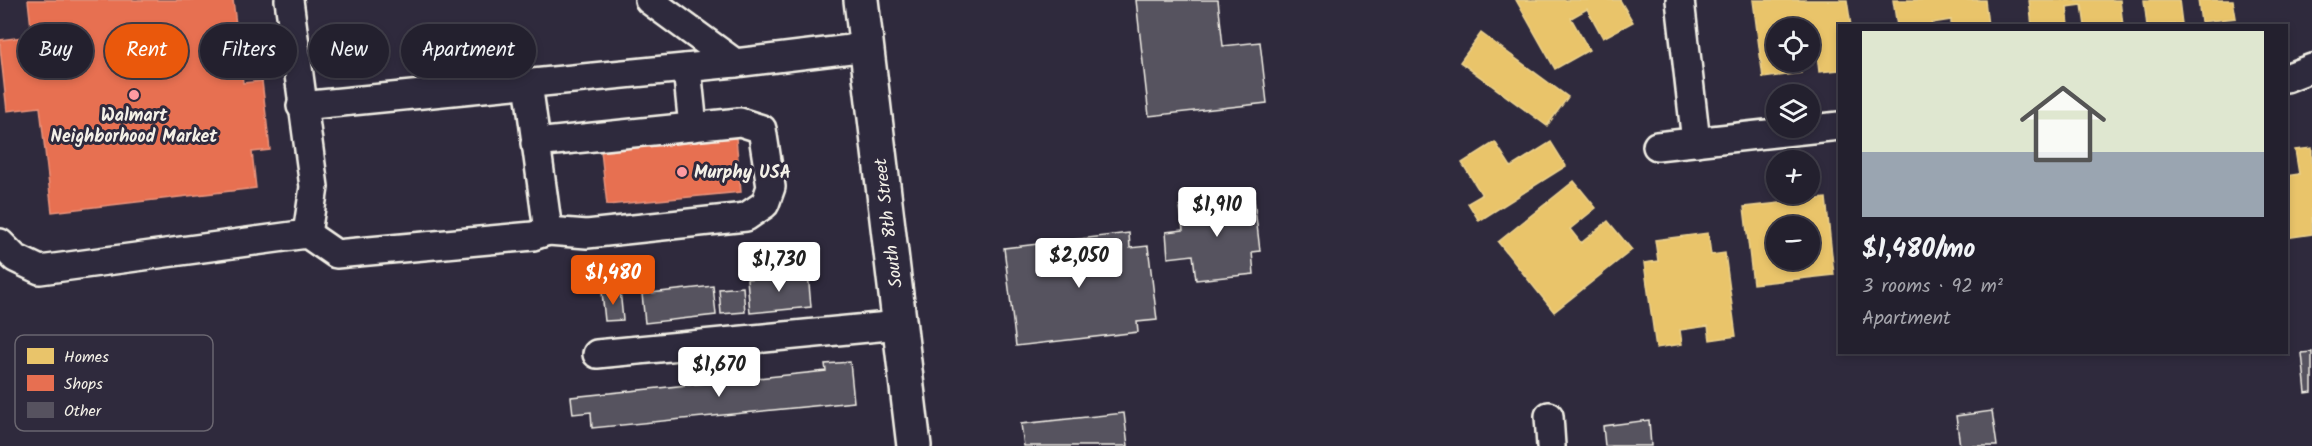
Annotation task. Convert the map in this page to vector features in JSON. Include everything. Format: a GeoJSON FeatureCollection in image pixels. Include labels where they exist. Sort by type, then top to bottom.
{"type":"FeatureCollection","features":[{"type":"Feature","properties":{"kind":"main road","name":"South 8th Street"},"geometry":{"type":"LineString","coordinates":[[861,0],[914,446]]}},
{"type":"Feature","properties":{"kind":"street"},"geometry":{"type":"LineString","coordinates":[[289,0],[301,106],[314,187],[307,234]]}},
{"type":"Feature","properties":{"kind":"street"},"geometry":{"type":"LineString","coordinates":[[649,0],[735,63]]}},
{"type":"Feature","properties":{"kind":"street"},"geometry":{"type":"LineString","coordinates":[[1680,0],[1696,142]]}},
{"type":"Feature","properties":{"kind":"street"},"geometry":{"type":"LineString","coordinates":[[301,106],[735,63],[867,47]]}},
{"type":"Feature","properties":{"kind":"street"},"geometry":{"type":"LineString","coordinates":[[687,68],[693,127]]}},
{"type":"Feature","properties":{"kind":"street"},"geometry":{"type":"LineString","coordinates":[[2288,77],[2312,68]]}},
{"type":"Feature","properties":{"kind":"street"},"geometry":{"type":"LineString","coordinates":[[528,83],[548,231]]}},
{"type":"Feature","properties":{"kind":"street"},"geometry":{"type":"LineString","coordinates":[[0,243],[15,258],[40,270],[307,234],[336,255],[532,236],[548,231],[587,234],[746,217],[765,204],[771,187],[762,129],[740,122],[535,143]]}},
{"type":"Feature","properties":{"kind":"street"},"geometry":{"type":"LineString","coordinates":[[1657,146],[1838,126]]}},
{"type":"Feature","properties":{"kind":"street"},"geometry":{"type":"LineString","coordinates":[[597,354],[899,325]]}},
{"type":"Feature","properties":{"kind":"street"},"geometry":{"type":"LineString","coordinates":[[1549,416],[1551,446]]}},
{"type":"Feature","properties":{"kind":"building: Homes"},"geometry":{"type":"Polygon","coordinates":[[[1516,0],[1620,0],[1633,22],[1603,38],[1587,9],[1571,18],[1589,50],[1555,69],[1516,0]]]}},
{"type":"Feature","properties":{"kind":"building: Homes"},"geometry":{"type":"Polygon","coordinates":[[[1753,0],[1847,0],[1851,24],[1838,24],[1838,70],[1820,72],[1820,18],[1766,18],[1766,72],[1801,73],[1763,78],[1753,0]]]}},
{"type":"Feature","properties":{"kind":"building: Homes"},"geometry":{"type":"Polygon","coordinates":[[[1893,0],[1985,0],[1988,24],[1951,24],[1951,20],[1932,24],[1897,24],[1893,0]]]}},
{"type":"Feature","properties":{"kind":"building: Homes"},"geometry":{"type":"Polygon","coordinates":[[[2029,0],[2120,0],[2123,24],[2085,24],[2082,5],[2067,7],[2069,24],[2032,24],[2029,0]]]}},
{"type":"Feature","properties":{"kind":"building: Homes"},"geometry":{"type":"Polygon","coordinates":[[[2144,0],[2179,0],[2182,24],[2147,24],[2144,0]]]}},
{"type":"Feature","properties":{"kind":"building: Homes"},"geometry":{"type":"Polygon","coordinates":[[[2198,0],[2233,0],[2236,18],[2201,22],[2198,0]]]}},
{"type":"Feature","properties":{"kind":"building: Homes"},"geometry":{"type":"Polygon","coordinates":[[[1481,33],[1568,97],[1547,126],[1460,62],[1481,33]]]}},
{"type":"Feature","properties":{"kind":"building: Homes"},"geometry":{"type":"Polygon","coordinates":[[[1495,142],[1511,167],[1551,142],[1566,166],[1479,221],[1468,203],[1482,195],[1462,163],[1495,142]]]}},
{"type":"Feature","properties":{"kind":"building: Homes"},"geometry":{"type":"Polygon","coordinates":[[[2312,148],[2312,234],[2288,238],[2288,176],[2299,174],[2295,150],[2312,148]]]}},
{"type":"Feature","properties":{"kind":"building: Homes"},"geometry":{"type":"Polygon","coordinates":[[[1574,181],[1596,208],[1570,229],[1581,243],[1608,221],[1632,250],[1554,312],[1498,242],[1574,181]]]}},
{"type":"Feature","properties":{"kind":"building: Homes"},"geometry":{"type":"Polygon","coordinates":[[[1826,198],[1834,275],[1753,284],[1744,207],[1771,204],[1820,204],[1820,199],[1826,198]]]}},
{"type":"Feature","properties":{"kind":"building: Homes"},"geometry":{"type":"Polygon","coordinates":[[[1708,233],[1711,255],[1725,253],[1736,336],[1710,340],[1708,326],[1680,330],[1682,344],[1656,348],[1644,263],[1658,261],[1655,240],[1708,233]]]}},
{"type":"Feature","properties":{"kind":"building: Shops","name":"Walmart Neighborhood Market"},"geometry":{"type":"Polygon","coordinates":[[[28,0],[233,0],[236,24],[200,24],[200,78],[242,78],[243,83],[262,81],[270,150],[252,152],[256,188],[52,212],[40,107],[7,111],[0,40],[18,38],[18,78],[93,78],[93,24],[31,24],[28,0]]]}},
{"type":"Feature","properties":{"kind":"building: Shops"},"geometry":{"type":"Polygon","coordinates":[[[736,138],[741,192],[607,205],[601,151],[736,138]]]}},
{"type":"Feature","properties":{"kind":"building: Other"},"geometry":{"type":"Polygon","coordinates":[[[1136,0],[1218,0],[1223,46],[1260,42],[1267,103],[1149,116],[1136,0]]]}},
{"type":"Feature","properties":{"kind":"building: Other"},"geometry":{"type":"Polygon","coordinates":[[[1254,199],[1260,251],[1252,252],[1254,274],[1196,280],[1193,255],[1168,258],[1166,232],[1183,230],[1180,206],[1254,199]]]}},
{"type":"Feature","properties":{"kind":"building: Other"},"geometry":{"type":"Polygon","coordinates":[[[1129,233],[1130,248],[1148,246],[1157,320],[1137,322],[1138,332],[1016,346],[1004,248],[1129,233]]]}},
{"type":"Feature","properties":{"kind":"building: Other"},"geometry":{"type":"Polygon","coordinates":[[[808,273],[811,307],[750,313],[747,279],[808,273]]]}},
{"type":"Feature","properties":{"kind":"building: Other"},"geometry":{"type":"Polygon","coordinates":[[[713,286],[716,315],[645,323],[642,294],[713,286]]]}},
{"type":"Feature","properties":{"kind":"building: Other"},"geometry":{"type":"Polygon","coordinates":[[[743,287],[745,312],[721,314],[719,289],[743,287]]]}},
{"type":"Feature","properties":{"kind":"building: Other"},"geometry":{"type":"Polygon","coordinates":[[[620,290],[623,320],[605,321],[602,292],[620,290]]]}},
{"type":"Feature","properties":{"kind":"building: Other"},"geometry":{"type":"Polygon","coordinates":[[[2312,352],[2312,392],[2306,393],[2302,353],[2312,352]]]}},
{"type":"Feature","properties":{"kind":"building: Other"},"geometry":{"type":"Polygon","coordinates":[[[850,362],[854,402],[592,428],[591,412],[573,414],[571,397],[826,371],[825,364],[850,362]]]}},
{"type":"Feature","properties":{"kind":"building: Other"},"geometry":{"type":"Polygon","coordinates":[[[1992,411],[1997,446],[1960,446],[1956,416],[1992,411]]]}},
{"type":"Feature","properties":{"kind":"building: Other"},"geometry":{"type":"Polygon","coordinates":[[[1124,413],[1128,446],[1024,446],[1021,424],[1124,413]]]}},
{"type":"Feature","properties":{"kind":"building: Other"},"geometry":{"type":"Polygon","coordinates":[[[1649,420],[1651,446],[1605,446],[1603,426],[1649,420]]]}},
{"type":"Feature","properties":{"kind":"place","name":"Walmart Neighborhood Market"},"geometry":{"type":"Point","coordinates":[134,95]}},
{"type":"Feature","properties":{"kind":"place","name":"Murphy USA"},"geometry":{"type":"Point","coordinates":[682,172]}}]}
